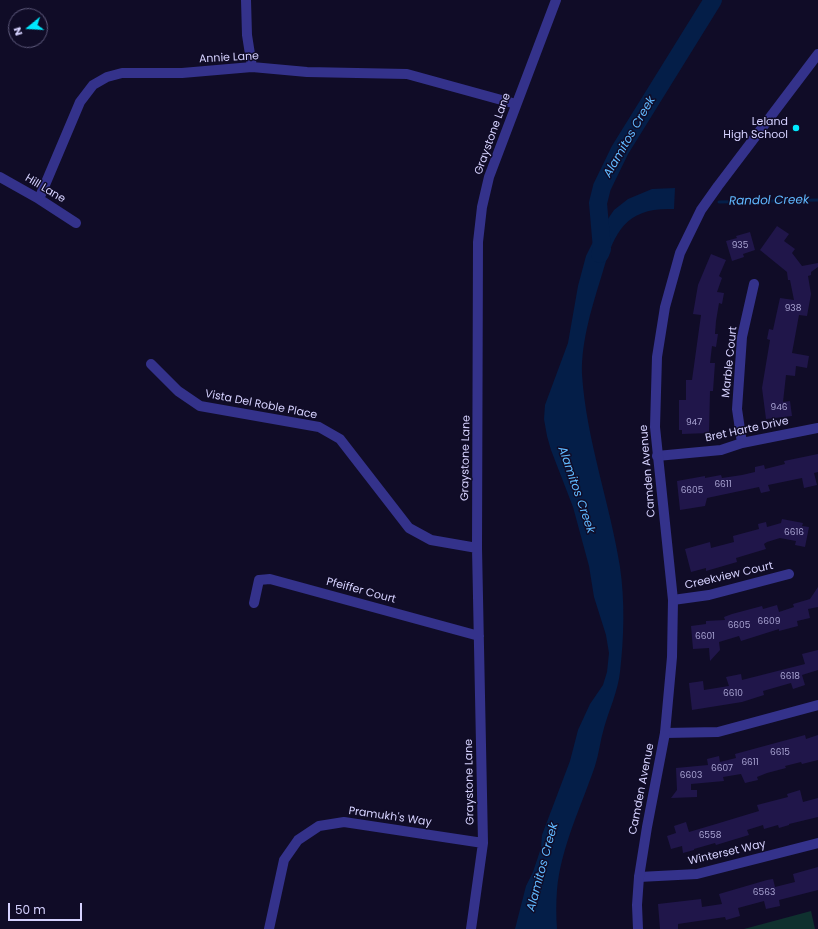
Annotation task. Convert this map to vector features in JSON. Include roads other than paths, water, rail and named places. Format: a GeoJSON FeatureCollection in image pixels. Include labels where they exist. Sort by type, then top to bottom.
{"type":"FeatureCollection","features":[{"type":"Feature","properties":{"kind":"street"},"geometry":{"type":"LineString","coordinates":[[246,0],[252,67]]}},
{"type":"Feature","properties":{"kind":"street","name":"Graystone Lane"},"geometry":{"type":"LineString","coordinates":[[471,929],[481,868],[483,843],[476,548],[478,242],[482,207],[489,177],[556,0]]}},
{"type":"Feature","properties":{"kind":"street","name":"Camden Avenue"},"geometry":{"type":"LineString","coordinates":[[638,929],[637,905],[639,877],[665,733],[671,679],[674,600],[655,427],[657,358],[665,308],[680,253],[696,219],[718,186],[818,54]]}},
{"type":"Feature","properties":{"kind":"street","name":"Annie Lane"},"geometry":{"type":"LineString","coordinates":[[39,199],[80,102],[93,85],[108,76],[122,73],[182,73],[252,67],[307,72],[407,74],[516,104]]}},
{"type":"Feature","properties":{"kind":"street","name":"Hill Lane"},"geometry":{"type":"LineString","coordinates":[[0,177],[39,199],[76,223]]}},
{"type":"Feature","properties":{"kind":"street","name":"Marble Court"},"geometry":{"type":"LineString","coordinates":[[742,443],[737,409],[742,337],[754,284]]}},
{"type":"Feature","properties":{"kind":"street","name":"Vista Del Roble Place"},"geometry":{"type":"LineString","coordinates":[[151,364],[178,392],[200,406],[319,427],[340,439],[410,528],[431,540],[476,548]]}},
{"type":"Feature","properties":{"kind":"street","name":"Bret Harte Drive"},"geometry":{"type":"LineString","coordinates":[[657,456],[721,450],[742,443],[818,428]]}},
{"type":"Feature","properties":{"kind":"street","name":"Creekview Court"},"geometry":{"type":"LineString","coordinates":[[674,600],[709,595],[789,574]]}},
{"type":"Feature","properties":{"kind":"street","name":"Pfeiffer Court"},"geometry":{"type":"LineString","coordinates":[[254,603],[259,580],[270,578],[479,636]]}},
{"type":"Feature","properties":{"kind":"street"},"geometry":{"type":"LineString","coordinates":[[665,733],[718,732],[818,706]]}},
{"type":"Feature","properties":{"kind":"street","name":"Pramukh's Way"},"geometry":{"type":"LineString","coordinates":[[269,929],[284,860],[298,840],[319,826],[344,822],[483,843]]}},
{"type":"Feature","properties":{"kind":"street","name":"Winterset Way"},"geometry":{"type":"LineString","coordinates":[[639,877],[697,874],[818,843]]}},
{"type":"Feature","properties":{"kind":"water"},"geometry":{"type":"Polygon","coordinates":[[[675,188],[674,209],[658,209],[645,212],[634,217],[625,224],[618,233],[608,256],[588,322],[582,361],[584,398],[593,447],[616,543],[620,567],[623,593],[623,620],[620,672],[606,721],[598,757],[572,827],[559,874],[556,910],[557,929],[515,929],[526,886],[533,872],[541,848],[542,835],[570,761],[578,730],[590,704],[603,685],[607,672],[609,653],[606,635],[594,597],[589,566],[573,507],[547,436],[544,419],[545,405],[568,343],[578,286],[586,256],[595,238],[614,210],[628,199],[652,189],[675,188]]]}},
{"type":"Feature","properties":{"kind":"waterway","name":"Alamitos Creek"},"geometry":{"type":"LineString","coordinates":[[600,254],[602,249],[598,203],[602,187],[620,150],[713,0]]}},
{"type":"Feature","properties":{"kind":"waterway","name":"Randol Creek"},"geometry":{"type":"LineString","coordinates":[[719,202],[818,200]]}},
{"type":"Feature","properties":{"kind":"place","name":"Leland High School"},"geometry":{"type":"Point","coordinates":[796,128]}}]}
